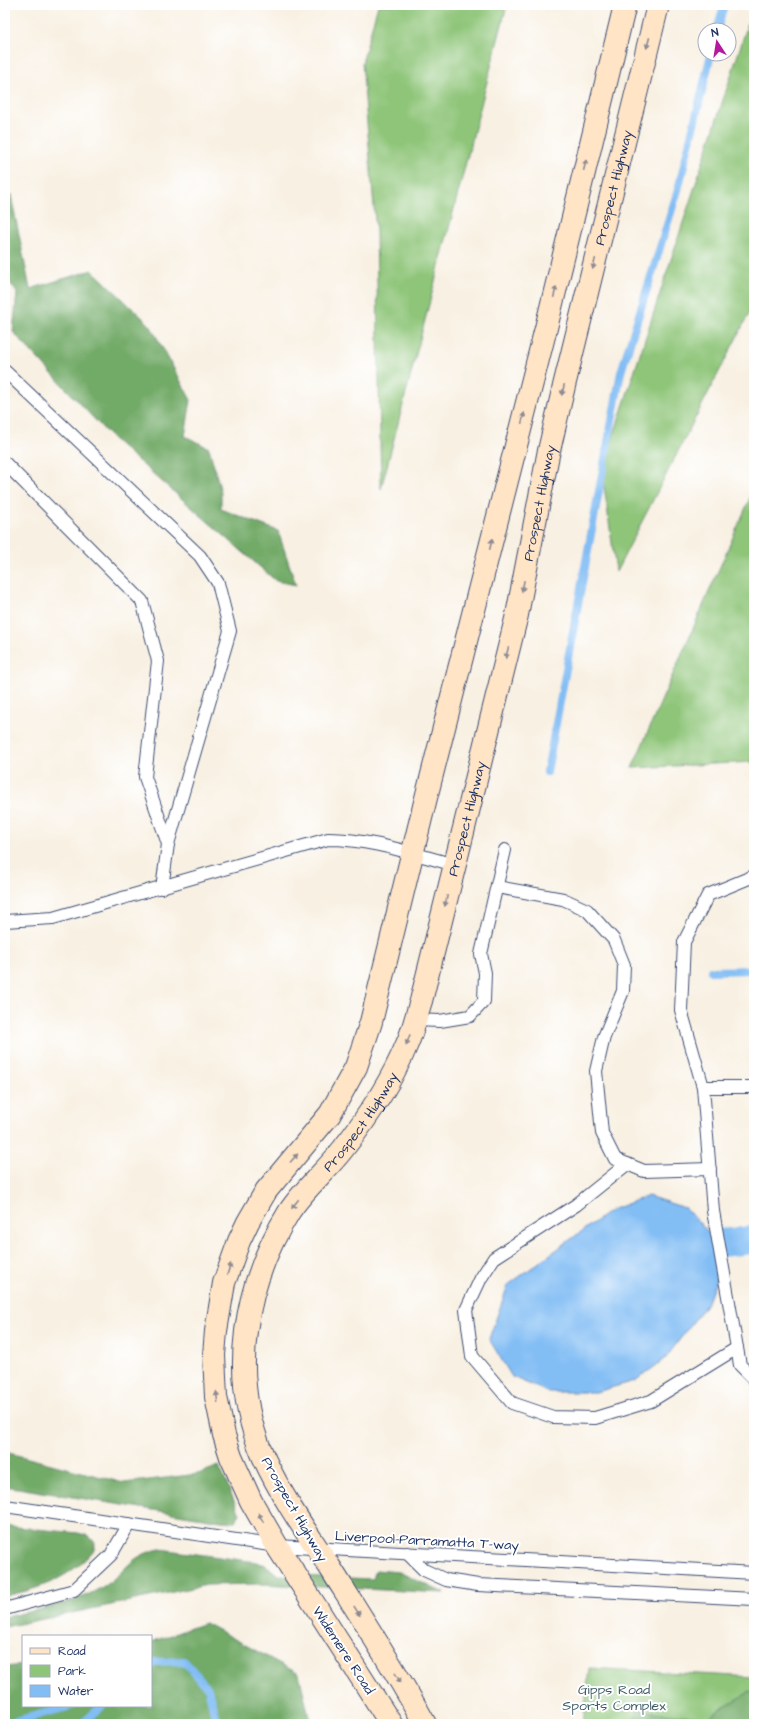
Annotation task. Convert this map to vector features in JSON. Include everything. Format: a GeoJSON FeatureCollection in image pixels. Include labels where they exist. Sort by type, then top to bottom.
{"type":"FeatureCollection","features":[{"type":"Feature","properties":{"kind":"main road","name":"Prospect Highway"},"geometry":{"type":"LineString","coordinates":[[295,1576],[251,1501],[231,1457],[222,1428],[216,1397],[214,1355],[220,1302],[224,1283],[234,1253],[256,1208],[266,1191],[330,1114],[356,1067],[371,1022],[412,854],[544,336],[625,5]]}},
{"type":"Feature","properties":{"kind":"main road","name":"Prospect Highway"},"geometry":{"type":"LineString","coordinates":[[425,1724],[378,1644],[279,1485],[263,1456],[249,1407],[244,1360],[247,1320],[265,1256],[286,1217],[306,1190],[345,1147],[375,1105],[389,1082],[408,1043],[437,940],[517,615],[548,455],[658,5]]}},
{"type":"Feature","properties":{"kind":"main road","name":"Widemere Road"},"geometry":{"type":"LineString","coordinates":[[295,1576],[391,1724]]}},
{"type":"Feature","properties":{"kind":"lane"},"geometry":{"type":"LineString","coordinates":[[5,371],[200,556],[218,583],[230,631],[168,844],[162,888]]}},
{"type":"Feature","properties":{"kind":"lane"},"geometry":{"type":"LineString","coordinates":[[5,463],[142,601],[158,661],[145,777],[168,844]]}},
{"type":"Feature","properties":{"kind":"lane"},"geometry":{"type":"LineString","coordinates":[[5,921],[53,918],[328,840],[346,839],[365,842],[455,865]]}},
{"type":"Feature","properties":{"kind":"lane"},"geometry":{"type":"LineString","coordinates":[[415,1020],[440,1021],[470,1016],[484,1002],[484,973],[481,954],[505,850]]}},
{"type":"Feature","properties":{"kind":"lane"},"geometry":{"type":"LineString","coordinates":[[754,876],[708,895],[684,942],[681,1010],[703,1088],[713,1211],[740,1365],[754,1378]]}},
{"type":"Feature","properties":{"kind":"lane"},"geometry":{"type":"LineString","coordinates":[[496,887],[563,899],[587,910],[614,940],[624,965],[623,991],[604,1037],[596,1071],[602,1133],[615,1159],[644,1171],[710,1169]]}},
{"type":"Feature","properties":{"kind":"lane"},"geometry":{"type":"LineString","coordinates":[[703,1088],[754,1087]]}},
{"type":"Feature","properties":{"kind":"lane"},"geometry":{"type":"LineString","coordinates":[[627,1164],[576,1205],[494,1258],[481,1278],[466,1310],[472,1356],[512,1403],[553,1417],[595,1418],[651,1401],[737,1348]]}},
{"type":"Feature","properties":{"kind":"lane","name":"Liverpool–Parramatta T-way"},"geometry":{"type":"LineString","coordinates":[[5,1506],[277,1546],[754,1573]]}},
{"type":"Feature","properties":{"kind":"lane"},"geometry":{"type":"LineString","coordinates":[[5,1609],[74,1590],[111,1555],[129,1524]]}},
{"type":"Feature","properties":{"kind":"lane"},"geometry":{"type":"LineString","coordinates":[[407,1553],[424,1570],[446,1580],[478,1585],[754,1599]]}},
{"type":"Feature","properties":{"kind":"green space"},"geometry":{"type":"Polygon","coordinates":[[[378,5],[507,5],[381,489],[376,231],[362,63],[378,5]]]}},
{"type":"Feature","properties":{"kind":"green space"},"geometry":{"type":"Polygon","coordinates":[[[754,5],[754,304],[616,572],[602,471],[735,62],[737,62],[737,57],[754,5]]]}},
{"type":"Feature","properties":{"kind":"green space"},"geometry":{"type":"Polygon","coordinates":[[[5,192],[11,195],[30,289],[92,270],[150,325],[191,400],[185,436],[209,448],[221,492],[221,509],[278,531],[296,585],[276,581],[112,438],[13,332],[17,293],[5,276],[5,192]]]}},
{"type":"Feature","properties":{"kind":"green space"},"geometry":{"type":"Polygon","coordinates":[[[754,489],[754,762],[632,768],[754,489]]]}},
{"type":"Feature","properties":{"kind":"green space"},"geometry":{"type":"Polygon","coordinates":[[[5,1452],[124,1483],[198,1474],[219,1466],[240,1514],[234,1522],[221,1521],[5,1486],[5,1452]]]}},
{"type":"Feature","properties":{"kind":"green space"},"geometry":{"type":"Polygon","coordinates":[[[5,1526],[78,1533],[89,1536],[95,1543],[94,1550],[75,1568],[54,1581],[30,1590],[5,1596],[5,1526]]]}},
{"type":"Feature","properties":{"kind":"green space"},"geometry":{"type":"Polygon","coordinates":[[[160,1549],[256,1562],[266,1565],[278,1575],[373,1579],[376,1570],[399,1572],[444,1593],[260,1584],[207,1585],[5,1627],[5,1617],[58,1605],[95,1591],[107,1584],[130,1563],[142,1555],[160,1549]]]}},
{"type":"Feature","properties":{"kind":"green space"},"geometry":{"type":"Polygon","coordinates":[[[205,1623],[299,1674],[311,1724],[5,1724],[5,1667],[22,1665],[22,1707],[152,1707],[152,1642],[205,1623]]]}},
{"type":"Feature","properties":{"kind":"green space","name":"Gipps Road Sports Complex"},"geometry":{"type":"Polygon","coordinates":[[[589,1668],[754,1677],[754,1724],[583,1724],[589,1668]]]}},
{"type":"Feature","properties":{"kind":"green space"},"geometry":{"type":"Polygon","coordinates":[[[749,1692],[754,1694],[754,1724],[633,1724],[636,1710],[707,1718],[749,1692]]]}},
{"type":"Feature","properties":{"kind":"water"},"geometry":{"type":"Polygon","coordinates":[[[648,1196],[685,1208],[719,1243],[718,1275],[708,1302],[665,1359],[635,1381],[596,1392],[548,1392],[512,1377],[489,1339],[508,1285],[611,1210],[648,1196]]]}},
{"type":"Feature","properties":{"kind":"waterway"},"geometry":{"type":"LineString","coordinates":[[719,22],[724,5]]}},
{"type":"Feature","properties":{"kind":"waterway"},"geometry":{"type":"LineString","coordinates":[[547,772],[621,372],[678,190],[709,62]]}},
{"type":"Feature","properties":{"kind":"waterway"},"geometry":{"type":"LineString","coordinates":[[711,971],[754,970]]}},
{"type":"Feature","properties":{"kind":"waterway"},"geometry":{"type":"LineString","coordinates":[[719,1243],[754,1240]]}},
{"type":"Feature","properties":{"kind":"waterway"},"geometry":{"type":"LineString","coordinates":[[152,1664],[156,1662],[184,1661],[208,1688],[217,1724]]}},
{"type":"Feature","properties":{"kind":"waterway"},"geometry":{"type":"LineString","coordinates":[[5,1724],[67,1707]]}},
{"type":"Feature","properties":{"kind":"waterway"},"geometry":{"type":"LineString","coordinates":[[82,1724],[101,1707]]}}]}
